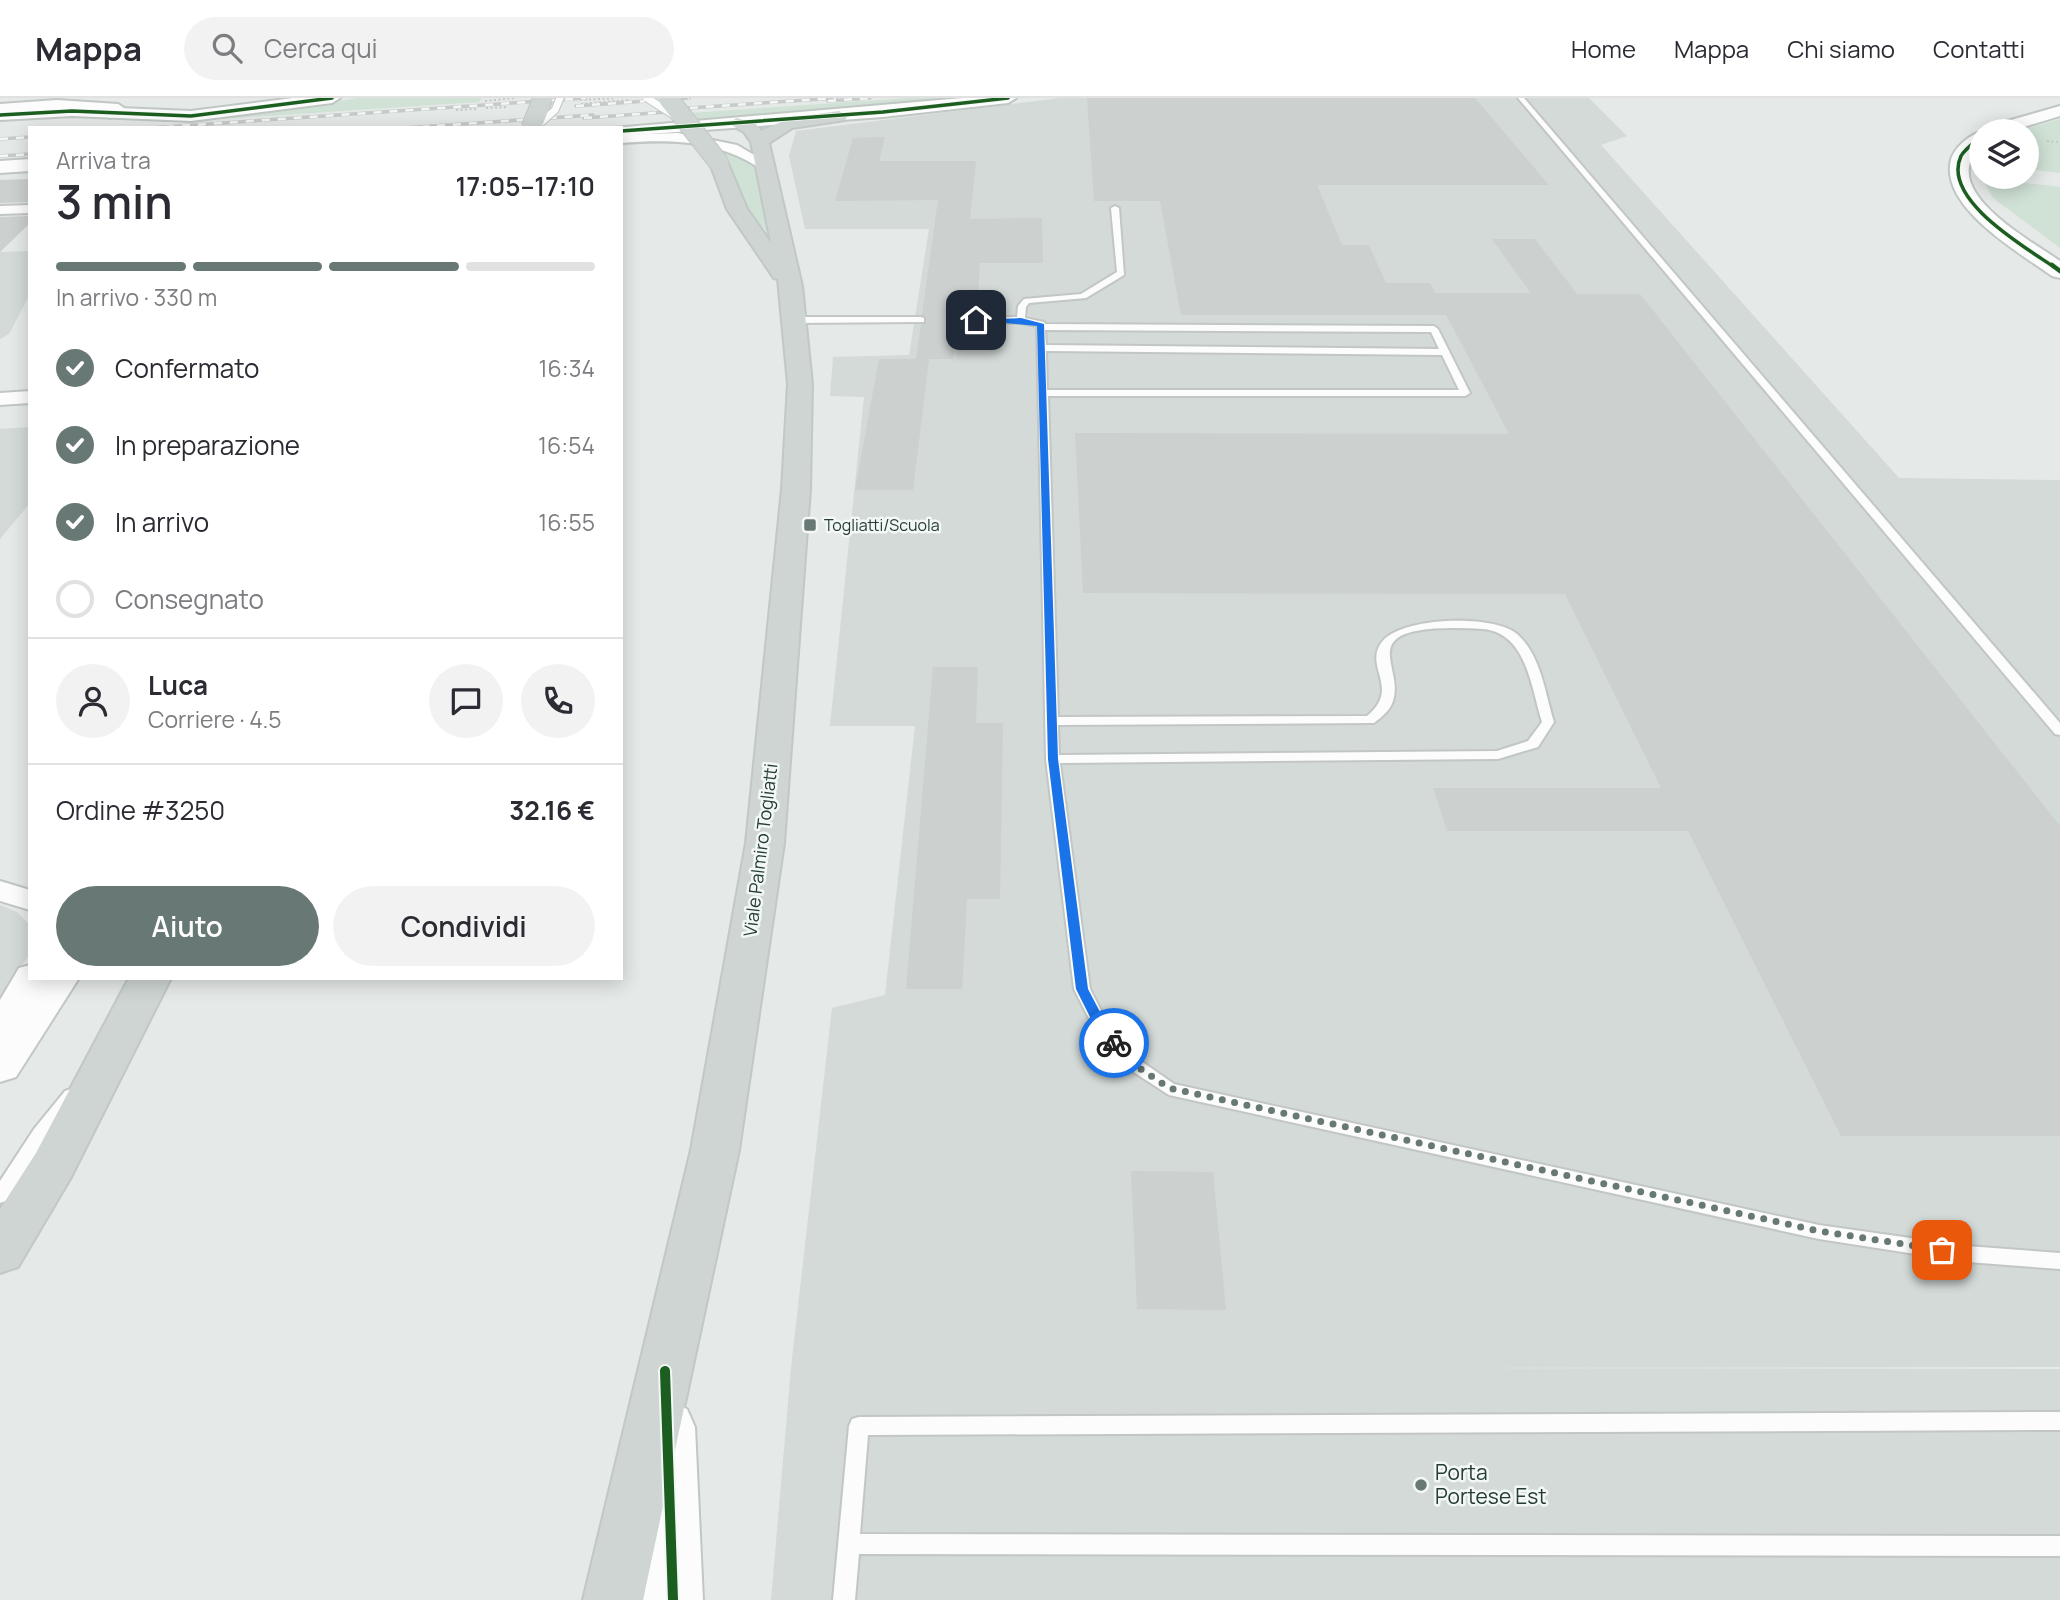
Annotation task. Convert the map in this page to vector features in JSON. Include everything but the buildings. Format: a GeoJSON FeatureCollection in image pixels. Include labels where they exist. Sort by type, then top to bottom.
{"type":"FeatureCollection","features":[{"type":"Feature","properties":{"kind":"main road"},"geometry":{"type":"LineString","coordinates":[[534,126],[543,98]]}},
{"type":"Feature","properties":{"kind":"main road","name":"Viale Palmiro Togliatti"},"geometry":{"type":"LineString","coordinates":[[613,1600],[715,1150],[765,843],[796,489],[800,384],[793,303],[737,209],[719,163],[668,98]]}},
{"type":"Feature","properties":{"kind":"main road"},"geometry":{"type":"LineString","coordinates":[[760,142],[766,135],[782,127],[839,116]]}},
{"type":"Feature","properties":{"kind":"main road"},"geometry":{"type":"LineString","coordinates":[[737,123],[752,131],[760,142],[793,303]]}},
{"type":"Feature","properties":{"kind":"main road"},"geometry":{"type":"LineString","coordinates":[[0,1252],[53,1166],[149,980]]}},
{"type":"Feature","properties":{"kind":"street"},"geometry":{"type":"LineString","coordinates":[[0,115],[72,111],[160,117],[208,115],[332,98]]}},
{"type":"Feature","properties":{"kind":"street"},"geometry":{"type":"LineString","coordinates":[[623,131],[839,116],[1008,98]]}},
{"type":"Feature","properties":{"kind":"street"},"geometry":{"type":"LineString","coordinates":[[0,108],[61,101],[118,108],[110,114]]}},
{"type":"Feature","properties":{"kind":"street"},"geometry":{"type":"LineString","coordinates":[[2033,119],[2060,111]]}},
{"type":"Feature","properties":{"kind":"street"},"geometry":{"type":"LineString","coordinates":[[623,139],[712,141],[742,149],[766,166]]}},
{"type":"Feature","properties":{"kind":"street"},"geometry":{"type":"LineString","coordinates":[[1969,145],[1958,158],[1956,170],[1964,193],[1984,214],[2060,271]]}},
{"type":"Feature","properties":{"kind":"street"},"geometry":{"type":"LineString","coordinates":[[0,167],[28,165]]}},
{"type":"Feature","properties":{"kind":"street"},"geometry":{"type":"LineString","coordinates":[[0,210],[28,209]]}},
{"type":"Feature","properties":{"kind":"street"},"geometry":{"type":"LineString","coordinates":[[0,399],[28,397]]}},
{"type":"Feature","properties":{"kind":"street"},"geometry":{"type":"LineString","coordinates":[[0,890],[28,883]]}},
{"type":"Feature","properties":{"kind":"street"},"geometry":{"type":"LineString","coordinates":[[0,890],[28,891]]}},
{"type":"Feature","properties":{"kind":"street"},"geometry":{"type":"LineString","coordinates":[[0,890],[28,899]]}},
{"type":"Feature","properties":{"kind":"street"},"geometry":{"type":"LineString","coordinates":[[0,1052],[13,1004],[28,979]]}},
{"type":"Feature","properties":{"kind":"street"},"geometry":{"type":"LineString","coordinates":[[0,1065],[57,980]]}},
{"type":"Feature","properties":{"kind":"street"},"geometry":{"type":"LineString","coordinates":[[665,1371],[673,1600]]}},
{"type":"Feature","properties":{"kind":"lane"},"geometry":{"type":"LineString","coordinates":[[536,126],[552,113],[560,98]]}},
{"type":"Feature","properties":{"kind":"lane","name":"Viale Palmiro Togliatti"},"geometry":{"type":"LineString","coordinates":[[647,98],[663,111],[685,121]]}},
{"type":"Feature","properties":{"kind":"lane"},"geometry":{"type":"LineString","coordinates":[[1521,98],[2060,731]]}},
{"type":"Feature","properties":{"kind":"lane"},"geometry":{"type":"LineString","coordinates":[[1021,320],[1022,306],[1027,301],[1083,296],[1121,273],[1115,208]]}},
{"type":"Feature","properties":{"kind":"lane"},"geometry":{"type":"LineString","coordinates":[[793,303],[921,320]]}},
{"type":"Feature","properties":{"kind":"lane"},"geometry":{"type":"LineString","coordinates":[[976,320],[1021,320],[1038,323],[1041,327],[1053,759],[1082,989],[1104,1032],[1135,1065],[1169,1088],[1819,1231],[1966,1254],[2060,1261]]}},
{"type":"Feature","properties":{"kind":"lane"},"geometry":{"type":"LineString","coordinates":[[1041,327],[1434,329],[1465,393],[1044,393]]}},
{"type":"Feature","properties":{"kind":"lane"},"geometry":{"type":"LineString","coordinates":[[1042,348],[1445,352]]}},
{"type":"Feature","properties":{"kind":"lane"},"geometry":{"type":"LineString","coordinates":[[1051,721],[1370,720],[1384,712],[1389,701],[1382,650],[1388,640],[1399,632],[1423,625],[1503,629],[1522,645],[1548,722],[1533,744],[1498,755],[1053,759]]}},
{"type":"Feature","properties":{"kind":"lane"},"geometry":{"type":"LineString","coordinates":[[0,1196],[40,1134],[122,1031]]}},
{"type":"Feature","properties":{"kind":"lane"},"geometry":{"type":"LineString","coordinates":[[845,1600],[859,1426],[2060,1421]]}},
{"type":"Feature","properties":{"kind":"lane"},"geometry":{"type":"LineString","coordinates":[[849,1544],[2060,1546]]}},
{"type":"Feature","properties":{"kind":"path"},"geometry":{"type":"LineString","coordinates":[[485,99],[515,98]]}},
{"type":"Feature","properties":{"kind":"path"},"geometry":{"type":"LineString","coordinates":[[599,98],[575,100],[575,104],[631,99]]}},
{"type":"Feature","properties":{"kind":"path"},"geometry":{"type":"LineString","coordinates":[[615,98],[578,101],[631,99]]}},
{"type":"Feature","properties":{"kind":"path"},"geometry":{"type":"LineString","coordinates":[[486,108],[508,107]]}},
{"type":"Feature","properties":{"kind":"path"},"geometry":{"type":"LineString","coordinates":[[456,110],[479,109]]}},
{"type":"Feature","properties":{"kind":"shaded area"},"geometry":{"type":"Polygon","coordinates":[[[1061,98],[1589,98],[1627,136],[1601,145],[1899,478],[2060,480],[2060,1367],[1444,1368],[2060,1369],[2060,1600],[771,1600],[791,1368],[832,1008],[885,995],[915,726],[830,726],[864,397],[830,396],[833,357],[909,355],[929,229],[805,229],[789,156],[796,131],[1061,98]]]}},
{"type":"Feature","properties":{"kind":"shaded area"},"geometry":{"type":"Polygon","coordinates":[[[28,251],[28,298],[9,334],[0,339],[0,252],[28,251]]]}},
{"type":"Feature","properties":{"kind":"shaded area"},"geometry":{"type":"Polygon","coordinates":[[[28,427],[28,505],[0,539],[0,429],[28,427]]]}},
{"type":"Feature","properties":{"kind":"shaded area"},"geometry":{"type":"Polygon","coordinates":[[[0,905],[17,912],[28,923],[28,957],[0,996],[0,905]]]}},
{"type":"Feature","properties":{"kind":"green space"},"geometry":{"type":"Polygon","coordinates":[[[358,98],[482,98],[479,102],[219,119],[358,98]]]}},
{"type":"Feature","properties":{"kind":"green space"},"geometry":{"type":"Polygon","coordinates":[[[910,98],[972,98],[696,120],[690,113],[910,98]]]}},
{"type":"Feature","properties":{"kind":"green space"},"geometry":{"type":"Polygon","coordinates":[[[2060,119],[2060,173],[2039,170],[2039,125],[2060,119]]]}},
{"type":"Feature","properties":{"kind":"green space"},"geometry":{"type":"Polygon","coordinates":[[[717,144],[753,163],[769,234],[745,207],[731,169],[717,144]]]}},
{"type":"Feature","properties":{"kind":"green space"},"geometry":{"type":"Polygon","coordinates":[[[2039,185],[2060,187],[2060,248],[1993,198],[1988,189],[2039,189],[2039,185]]]}},
{"type":"Feature","properties":{"kind":"railway"},"geometry":{"type":"LineString","coordinates":[[179,126],[586,98]]}},
{"type":"Feature","properties":{"kind":"railway"},"geometry":{"type":"LineString","coordinates":[[576,106],[689,98]]}},
{"type":"Feature","properties":{"kind":"railway"},"geometry":{"type":"LineString","coordinates":[[674,109],[836,98]]}},
{"type":"Feature","properties":{"kind":"railway"},"geometry":{"type":"LineString","coordinates":[[828,101],[870,98]]}},
{"type":"Feature","properties":{"kind":"railway"},"geometry":{"type":"LineString","coordinates":[[584,118],[681,111]]}},
{"type":"Feature","properties":{"kind":"railway"},"geometry":{"type":"LineString","coordinates":[[434,126],[593,115]]}},
{"type":"Feature","properties":{"kind":"railway"},"geometry":{"type":"LineString","coordinates":[[0,139],[28,137]]}},
{"type":"Feature","properties":{"kind":"railway"},"geometry":{"type":"LineString","coordinates":[[0,156],[28,154]]}},
{"type":"Feature","properties":{"kind":"cycle path"},"geometry":{"type":"LineString","coordinates":[[0,115],[72,111],[191,116],[332,98]]}},
{"type":"Feature","properties":{"kind":"cycle path"},"geometry":{"type":"LineString","coordinates":[[623,131],[883,112],[1008,98]]}},
{"type":"Feature","properties":{"kind":"cycle path"},"geometry":{"type":"LineString","coordinates":[[1969,148],[1962,154],[1957,173],[1964,192],[2000,229],[2060,271]]}},
{"type":"Feature","properties":{"kind":"cycle path"},"geometry":{"type":"LineString","coordinates":[[665,1371],[673,1600]]}},
{"type":"Feature","properties":{"kind":"way so far"},"geometry":{"type":"LineString","coordinates":[[1114,1043],[1135,1065],[1169,1088],[1819,1231],[1942,1250]]}},
{"type":"Feature","properties":{"kind":"place","name":"Togliatti/Scuola"},"geometry":{"type":"Point","coordinates":[810,525]}},
{"type":"Feature","properties":{"kind":"place","name":"Porta Portese Est"},"geometry":{"type":"Point","coordinates":[1421,1485]}},
{"type":"Feature","properties":{"kind":"route"},"geometry":{"type":"LineString","coordinates":[[976,320],[1021,320],[1041,324],[1053,759],[1082,989],[1104,1032],[1114,1043]]}}]}
